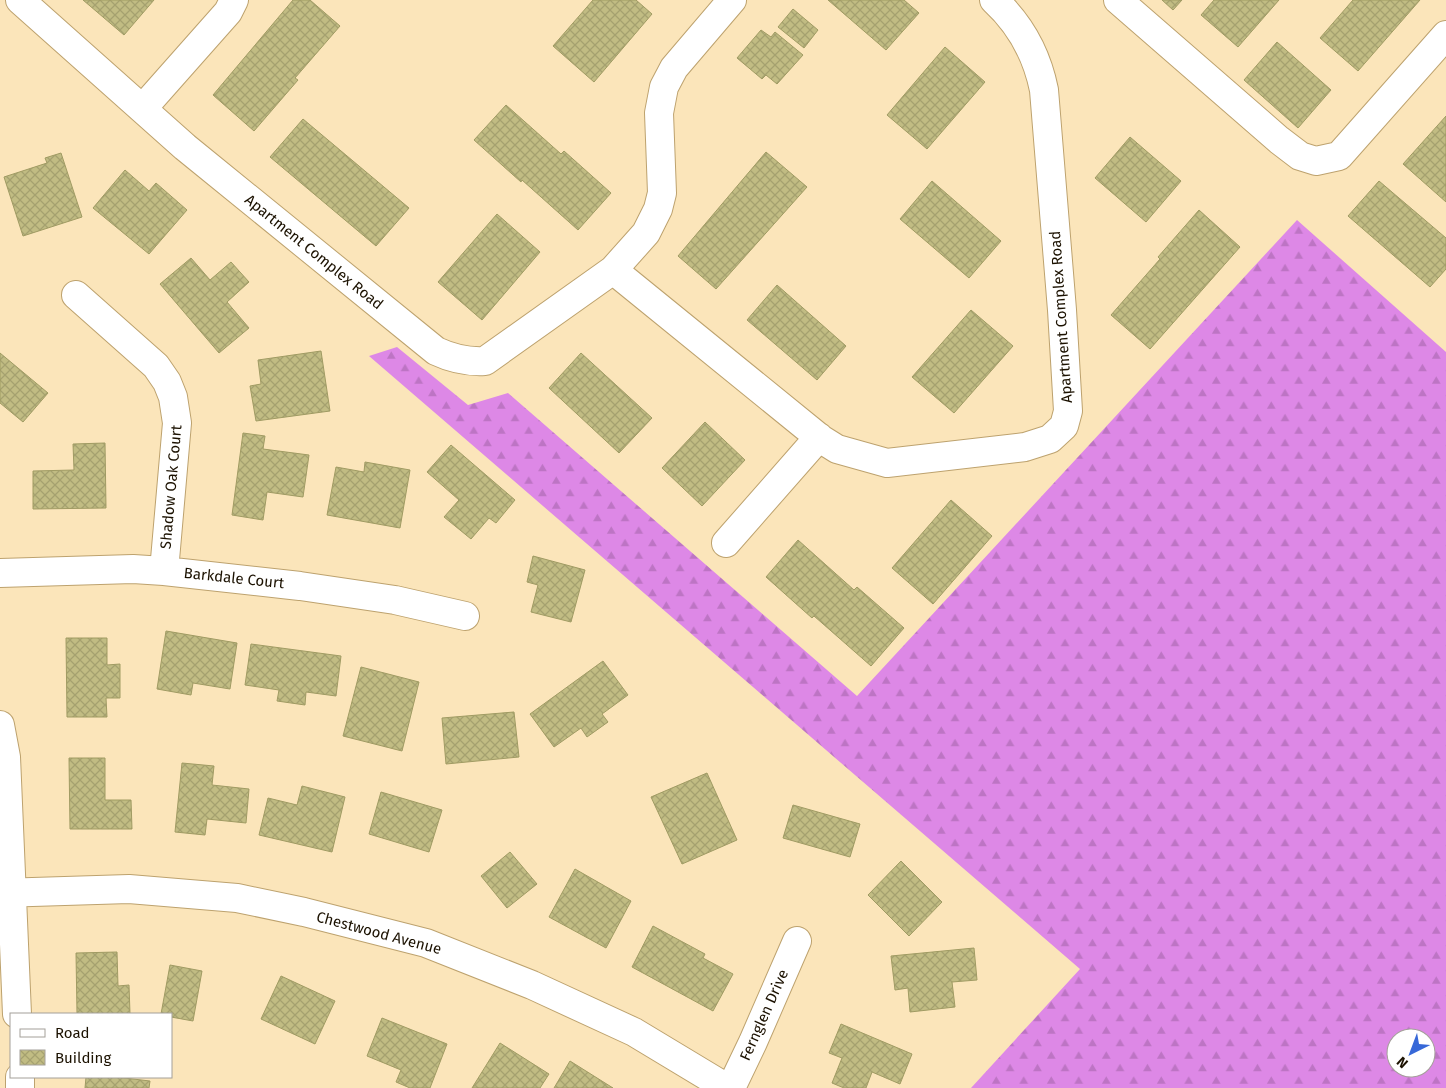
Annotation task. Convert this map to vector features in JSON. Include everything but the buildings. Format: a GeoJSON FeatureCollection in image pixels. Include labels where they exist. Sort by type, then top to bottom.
{"type":"FeatureCollection","features":[{"type":"Feature","properties":{"kind":"street","name":"Apartment Complex Road"},"geometry":{"type":"LineString","coordinates":[[20,0],[185,147],[297,239],[436,351],[451,358],[469,362],[485,361],[613,270],[646,233],[658,210],[662,193],[658,113],[664,87],[674,68],[723,3]]}},
{"type":"Feature","properties":{"kind":"street"},"geometry":{"type":"LineString","coordinates":[[143,108],[228,12],[234,0]]}},
{"type":"Feature","properties":{"kind":"street","name":"Apartment Complex Road"},"geometry":{"type":"LineString","coordinates":[[613,270],[819,437],[837,449],[887,463],[1025,447],[1050,439],[1064,426],[1068,402],[1044,90],[1030,47],[1011,16],[994,0]]}},
{"type":"Feature","properties":{"kind":"street"},"geometry":{"type":"LineString","coordinates":[[1118,0],[1300,156],[1316,161],[1339,156],[1446,35]]}},
{"type":"Feature","properties":{"kind":"street","name":"Shadow Oak Court"},"geometry":{"type":"LineString","coordinates":[[76,294],[156,366],[167,382],[173,396],[177,423],[164,571]]}},
{"type":"Feature","properties":{"kind":"street"},"geometry":{"type":"LineString","coordinates":[[726,543],[819,437]]}},
{"type":"Feature","properties":{"kind":"street","name":"Barkdale Court"},"geometry":{"type":"LineString","coordinates":[[0,573],[133,569],[164,571],[300,586],[395,600],[465,616]]}},
{"type":"Feature","properties":{"kind":"street"},"geometry":{"type":"LineString","coordinates":[[0,726],[6,757],[6,893],[18,1013]]}},
{"type":"Feature","properties":{"kind":"street","name":"Chestwood Avenue"},"geometry":{"type":"LineString","coordinates":[[6,893],[129,889],[237,898],[304,912],[426,943],[532,985],[634,1032],[729,1088]]}},
{"type":"Feature","properties":{"kind":"street","name":"Fernglen Drive"},"geometry":{"type":"LineString","coordinates":[[729,1088],[753,1042],[797,942]]}},
{"type":"Feature","properties":{"kind":"green space"},"geometry":{"type":"Polygon","coordinates":[[[1297,220],[1446,352],[1446,1088],[971,1088],[1080,969],[369,356],[397,347],[468,405],[508,393],[857,696],[1297,220]]]}}]}
